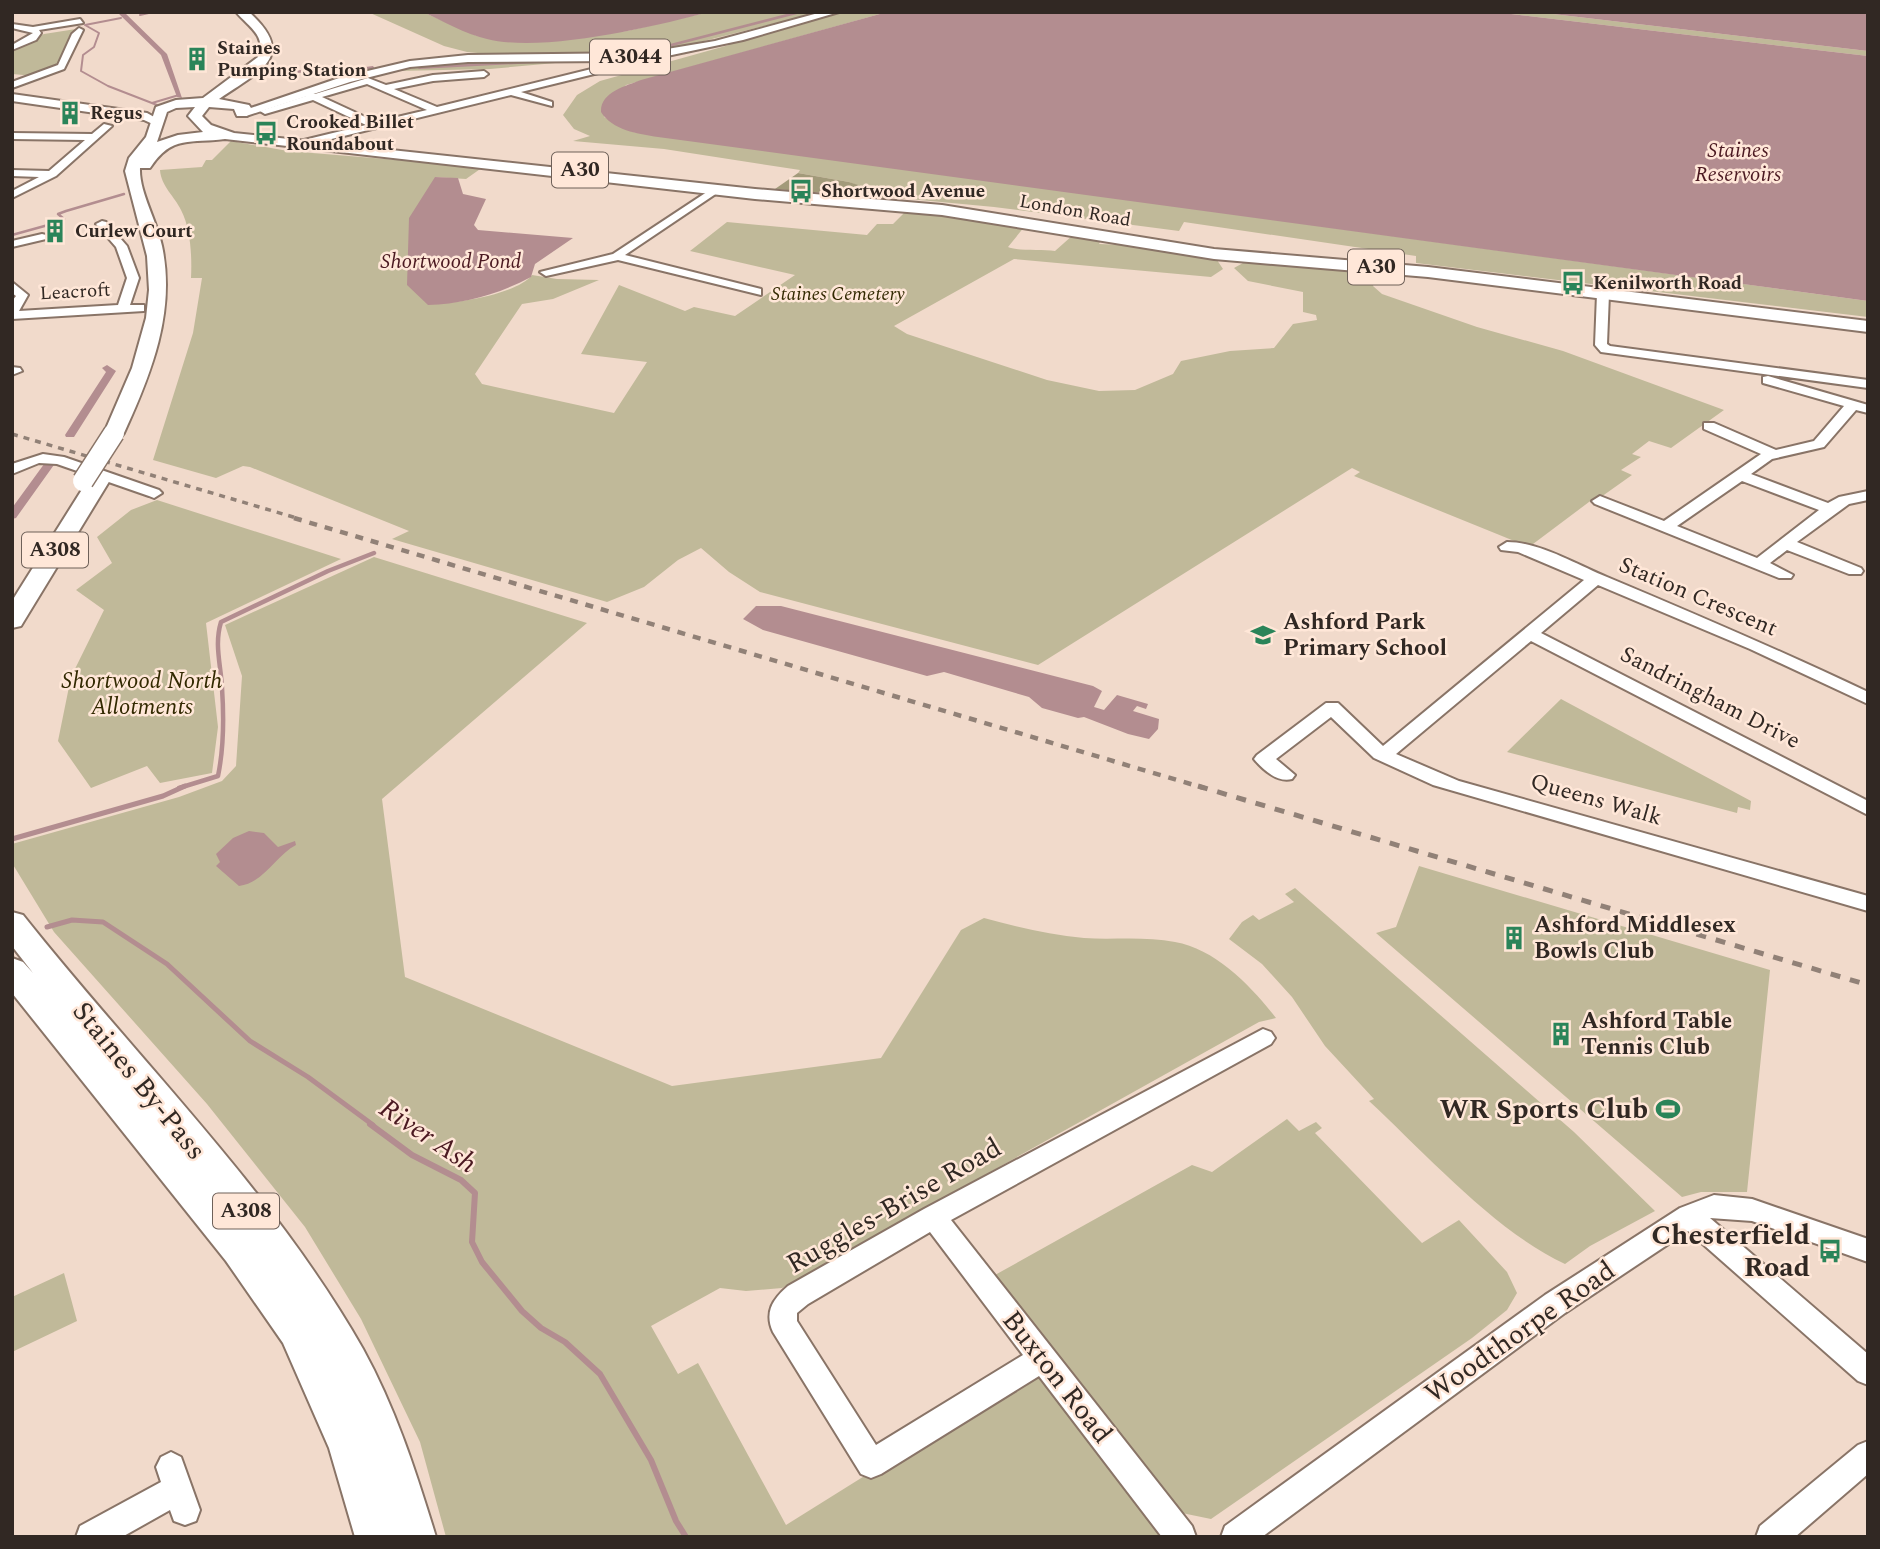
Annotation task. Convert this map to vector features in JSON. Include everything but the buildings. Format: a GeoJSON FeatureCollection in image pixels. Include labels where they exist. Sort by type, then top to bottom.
{"type":"FeatureCollection","features":[{"type":"Feature","properties":{"kind":"highway"},"geometry":{"type":"LineString","coordinates":[[184,136],[213,124],[225,102],[266,54],[266,37],[242,12]]}},
{"type":"Feature","properties":{"kind":"highway"},"geometry":{"type":"LineString","coordinates":[[213,124],[195,117],[225,102],[269,67],[278,56],[280,39],[255,12]]}},
{"type":"Feature","properties":{"kind":"highway"},"geometry":{"type":"LineString","coordinates":[[225,102],[162,109],[156,127],[184,136],[232,137]]}},
{"type":"Feature","properties":{"kind":"highway","name":"A30"},"geometry":{"type":"LineString","coordinates":[[213,124],[232,137]]}},
{"type":"Feature","properties":{"kind":"highway","name":"A30"},"geometry":{"type":"LineString","coordinates":[[213,124],[238,132],[307,142],[752,189],[966,208],[1139,237],[1164,235],[1868,325]]}},
{"type":"Feature","properties":{"kind":"highway","name":"A308"},"geometry":{"type":"LineString","coordinates":[[156,127],[153,139],[136,158],[132,172],[155,245],[159,280],[158,308]]}},
{"type":"Feature","properties":{"kind":"highway","name":"A308"},"geometry":{"type":"LineString","coordinates":[[12,594],[121,432],[152,336],[168,246],[161,216],[145,178],[145,166],[157,147],[184,136]]}},
{"type":"Feature","properties":{"kind":"highway","name":"London Road"},"geometry":{"type":"LineString","coordinates":[[232,137],[716,189],[942,210],[1139,237],[1242,257],[1403,270],[1868,325]]}},
{"type":"Feature","properties":{"kind":"highway","name":"A30"},"geometry":{"type":"LineString","coordinates":[[1164,235],[1251,250],[1250,255],[1242,257]]}},
{"type":"Feature","properties":{"kind":"highway","name":"A308"},"geometry":{"type":"LineString","coordinates":[[12,621],[91,480]]}},
{"type":"Feature","properties":{"kind":"highway","name":"Staines By-Pass"},"geometry":{"type":"LineString","coordinates":[[12,923],[267,1237],[308,1293],[349,1364],[378,1426],[414,1537]]}},
{"type":"Feature","properties":{"kind":"highway","name":"Staines By-Pass"},"geometry":{"type":"LineString","coordinates":[[12,970],[232,1239],[298,1331],[350,1447],[377,1537]]}},
{"type":"Feature","properties":{"kind":"main road","name":"A3044"},"geometry":{"type":"LineString","coordinates":[[225,102],[273,111],[370,72],[425,62],[477,58],[616,57],[666,53],[834,12]]}},
{"type":"Feature","properties":{"kind":"main road"},"geometry":{"type":"LineString","coordinates":[[12,96],[130,112],[171,106]]}},
{"type":"Feature","properties":{"kind":"main road"},"geometry":{"type":"LineString","coordinates":[[75,106],[113,121],[147,117],[156,127]]}},
{"type":"Feature","properties":{"kind":"street"},"geometry":{"type":"LineString","coordinates":[[12,26],[33,29],[75,23],[67,61],[61,67],[12,85]]}},
{"type":"Feature","properties":{"kind":"street"},"geometry":{"type":"LineString","coordinates":[[12,48],[36,36],[33,29]]}},
{"type":"Feature","properties":{"kind":"street"},"geometry":{"type":"LineString","coordinates":[[307,142],[636,61]]}},
{"type":"Feature","properties":{"kind":"street"},"geometry":{"type":"LineString","coordinates":[[386,88],[433,78],[484,74]]}},
{"type":"Feature","properties":{"kind":"street"},"geometry":{"type":"LineString","coordinates":[[558,79],[579,82]]}},
{"type":"Feature","properties":{"kind":"street"},"geometry":{"type":"LineString","coordinates":[[310,95],[364,81],[433,109]]}},
{"type":"Feature","properties":{"kind":"street"},"geometry":{"type":"LineString","coordinates":[[509,91],[527,101],[550,104]]}},
{"type":"Feature","properties":{"kind":"street"},"geometry":{"type":"LineString","coordinates":[[310,95],[372,124]]}},
{"type":"Feature","properties":{"kind":"street"},"geometry":{"type":"LineString","coordinates":[[273,111],[302,108]]}},
{"type":"Feature","properties":{"kind":"street"},"geometry":{"type":"LineString","coordinates":[[12,195],[52,174],[113,121]]}},
{"type":"Feature","properties":{"kind":"street"},"geometry":{"type":"LineString","coordinates":[[12,136],[94,137]]}},
{"type":"Feature","properties":{"kind":"street"},"geometry":{"type":"LineString","coordinates":[[12,173],[52,174]]}},
{"type":"Feature","properties":{"kind":"street"},"geometry":{"type":"LineString","coordinates":[[618,257],[620,253],[716,189]]}},
{"type":"Feature","properties":{"kind":"street"},"geometry":{"type":"LineString","coordinates":[[116,217],[96,226],[121,246],[133,278],[123,309]]}},
{"type":"Feature","properties":{"kind":"street"},"geometry":{"type":"LineString","coordinates":[[12,244],[42,237]]}},
{"type":"Feature","properties":{"kind":"street"},"geometry":{"type":"LineString","coordinates":[[546,272],[618,257],[757,292]]}},
{"type":"Feature","properties":{"kind":"street"},"geometry":{"type":"LineString","coordinates":[[12,286],[22,295],[12,314]]}},
{"type":"Feature","properties":{"kind":"street"},"geometry":{"type":"LineString","coordinates":[[1603,294],[1601,345],[1606,349],[1739,368],[1751,375],[1787,380],[1868,384]]}},
{"type":"Feature","properties":{"kind":"street","name":"Leacroft"},"geometry":{"type":"LineString","coordinates":[[12,314],[158,308]]}},
{"type":"Feature","properties":{"kind":"street"},"geometry":{"type":"LineString","coordinates":[[1709,426],[1772,453],[1803,450],[1819,444],[1860,407],[1787,380]]}},
{"type":"Feature","properties":{"kind":"street"},"geometry":{"type":"LineString","coordinates":[[1668,526],[1772,453]]}},
{"type":"Feature","properties":{"kind":"street"},"geometry":{"type":"LineString","coordinates":[[12,470],[34,460],[51,459],[154,493]]}},
{"type":"Feature","properties":{"kind":"street"},"geometry":{"type":"LineString","coordinates":[[1740,475],[1830,509]]}},
{"type":"Feature","properties":{"kind":"street"},"geometry":{"type":"LineString","coordinates":[[1759,564],[1844,500],[1868,495]]}},
{"type":"Feature","properties":{"kind":"street"},"geometry":{"type":"LineString","coordinates":[[1600,500],[1785,575]]}},
{"type":"Feature","properties":{"kind":"street"},"geometry":{"type":"LineString","coordinates":[[1787,544],[1855,571]]}},
{"type":"Feature","properties":{"kind":"street","name":"Station Crescent"},"geometry":{"type":"LineString","coordinates":[[1507,547],[1520,547],[1596,578],[1756,645],[1866,696]]}},
{"type":"Feature","properties":{"kind":"street"},"geometry":{"type":"LineString","coordinates":[[1381,754],[1390,750],[1596,578]]}},
{"type":"Feature","properties":{"kind":"street","name":"Sandringham Drive"},"geometry":{"type":"LineString","coordinates":[[1528,633],[1868,809]]}},
{"type":"Feature","properties":{"kind":"street","name":"Queens Walk"},"geometry":{"type":"LineString","coordinates":[[1285,775],[1264,759],[1332,707],[1381,754],[1414,772],[1868,904]]}},
{"type":"Feature","properties":{"kind":"street","name":"Ruggles-Brise Road"},"geometry":{"type":"LineString","coordinates":[[1043,1358],[871,1464],[783,1323],[784,1307],[798,1294],[933,1217],[1263,1038]]}},
{"type":"Feature","properties":{"kind":"street","name":"Woodthorpe Road"},"geometry":{"type":"LineString","coordinates":[[1236,1537],[1555,1304],[1689,1216],[1714,1206],[1733,1206],[1752,1210],[1868,1251]]}},
{"type":"Feature","properties":{"kind":"street"},"geometry":{"type":"LineString","coordinates":[[1689,1216],[1868,1372]]}},
{"type":"Feature","properties":{"kind":"street","name":"Buxton Road"},"geometry":{"type":"LineString","coordinates":[[933,1217],[1181,1537]]}},
{"type":"Feature","properties":{"kind":"street"},"geometry":{"type":"LineString","coordinates":[[1771,1537],[1868,1455]]}},
{"type":"Feature","properties":{"kind":"street"},"geometry":{"type":"LineString","coordinates":[[91,1537],[178,1489]]}},
{"type":"Feature","properties":{"kind":"green space"},"geometry":{"type":"Polygon","coordinates":[[[368,12],[423,12],[477,36],[523,42],[627,31],[709,12],[820,12],[656,53],[511,56],[467,52],[444,46],[368,12]]]}},
{"type":"Feature","properties":{"kind":"green space"},"geometry":{"type":"Polygon","coordinates":[[[844,12],[887,12],[626,85],[604,117],[633,132],[1868,301],[1868,317],[1416,263],[1416,256],[1184,222],[1179,231],[994,207],[888,197],[849,182],[798,173],[800,170],[664,149],[573,141],[590,136],[574,129],[563,115],[577,95],[600,81],[729,45],[725,43],[844,12]]]}},
{"type":"Feature","properties":{"kind":"green space"},"geometry":{"type":"Polygon","coordinates":[[[1494,12],[1536,12],[1868,51],[1868,56],[1494,12]]]}},
{"type":"Feature","properties":{"kind":"green space"},"geometry":{"type":"Polygon","coordinates":[[[76,29],[75,34],[68,38],[71,41],[60,61],[50,72],[35,75],[12,74],[12,49],[44,34],[76,29]]]}},
{"type":"Feature","properties":{"kind":"green space"},"geometry":{"type":"Polygon","coordinates":[[[600,59],[490,69],[396,71],[481,61],[600,59]]]}},
{"type":"Feature","properties":{"kind":"green space","name":"Staines Cemetery"},"geometry":{"type":"Polygon","coordinates":[[[231,141],[288,151],[483,167],[466,179],[435,177],[428,304],[468,300],[499,293],[524,282],[532,275],[557,279],[599,280],[553,299],[522,304],[475,374],[482,384],[614,413],[647,362],[581,354],[619,285],[685,311],[694,307],[735,316],[795,275],[690,251],[727,222],[867,235],[877,224],[893,224],[907,210],[1025,226],[1008,247],[1012,248],[1055,251],[1073,235],[1101,240],[1099,244],[1126,245],[1217,260],[1223,269],[1211,277],[1014,259],[894,326],[907,334],[1047,380],[1099,391],[1135,390],[1173,374],[1181,361],[1230,351],[1274,348],[1293,324],[1317,320],[1316,315],[1303,312],[1303,292],[1248,281],[1234,268],[1243,263],[1378,272],[1373,286],[1382,294],[1477,327],[1563,351],[1724,410],[1671,448],[1649,441],[1632,454],[1641,457],[1621,470],[1632,475],[1601,497],[1597,496],[1529,547],[1354,476],[1360,472],[1352,468],[1038,665],[760,592],[729,572],[701,548],[678,560],[644,587],[607,602],[392,539],[409,531],[250,467],[243,466],[216,478],[153,460],[193,333],[202,278],[191,278],[187,226],[160,170],[202,167],[206,160],[212,160],[231,141]]]}},
{"type":"Feature","properties":{"kind":"green space","name":"Shortwood North Allotments"},"geometry":{"type":"Polygon","coordinates":[[[157,500],[341,559],[206,623],[218,727],[212,773],[160,783],[147,766],[91,788],[58,741],[71,677],[104,610],[76,590],[112,563],[97,537],[131,510],[157,500]]]}},
{"type":"Feature","properties":{"kind":"green space"},"geometry":{"type":"Polygon","coordinates":[[[374,557],[587,623],[382,799],[405,977],[672,1086],[881,1058],[961,930],[984,918],[1071,937],[1153,939],[1190,946],[1205,952],[1232,971],[1276,1018],[1259,1022],[782,1288],[746,1291],[720,1288],[651,1326],[678,1374],[698,1363],[786,1525],[1034,1370],[1158,1531],[1158,1537],[446,1537],[420,1442],[361,1319],[305,1227],[207,1104],[54,932],[12,863],[12,844],[179,797],[222,781],[236,766],[242,676],[225,625],[374,557]]]}},
{"type":"Feature","properties":{"kind":"green space"},"geometry":{"type":"Polygon","coordinates":[[[1561,699],[1751,801],[1750,810],[1738,807],[1737,813],[1507,752],[1561,699]]]}},
{"type":"Feature","properties":{"kind":"green space","name":"WR Sports Club"},"geometry":{"type":"Polygon","coordinates":[[[1419,866],[1770,970],[1747,1192],[1701,1192],[1682,1197],[1376,933],[1396,927],[1419,866]]]}},
{"type":"Feature","properties":{"kind":"green space"},"geometry":{"type":"Polygon","coordinates":[[[1295,888],[1574,1132],[1655,1211],[1590,1246],[1565,1264],[1514,1233],[1462,1190],[1369,1101],[1374,1099],[1325,1046],[1292,997],[1262,964],[1229,939],[1242,922],[1253,915],[1259,920],[1294,902],[1285,894],[1295,888]]]}},
{"type":"Feature","properties":{"kind":"green space"},"geometry":{"type":"Polygon","coordinates":[[[1287,1119],[1299,1131],[1316,1122],[1322,1128],[1315,1133],[1422,1243],[1459,1220],[1507,1272],[1517,1293],[1507,1310],[1472,1338],[1211,1519],[1177,1512],[995,1275],[1192,1165],[1212,1172],[1287,1119]]]}},
{"type":"Feature","properties":{"kind":"green space"},"geometry":{"type":"Polygon","coordinates":[[[64,1273],[77,1321],[12,1352],[12,1297],[64,1273]]]}},
{"type":"Feature","properties":{"kind":"shaded area"},"geometry":{"type":"Polygon","coordinates":[[[798,173],[849,182],[889,195],[887,198],[775,189],[798,173]]]}},
{"type":"Feature","properties":{"kind":"water"},"geometry":{"type":"Polygon","coordinates":[[[423,12],[709,12],[629,31],[537,43],[479,37],[423,12]]]}},
{"type":"Feature","properties":{"kind":"water","name":"Staines Reservoirs"},"geometry":{"type":"Polygon","coordinates":[[[887,12],[1494,12],[1868,56],[1868,301],[658,137],[619,127],[601,112],[609,95],[621,87],[641,80],[887,12]]]}},
{"type":"Feature","properties":{"kind":"water"},"geometry":{"type":"Polygon","coordinates":[[[1536,12],[1868,12],[1868,51],[1536,12]]]}},
{"type":"Feature","properties":{"kind":"water","name":"Shortwood Pond"},"geometry":{"type":"Polygon","coordinates":[[[435,177],[458,178],[463,194],[486,199],[474,225],[478,230],[573,238],[535,264],[531,277],[519,283],[468,300],[428,305],[407,285],[409,218],[435,177]]]}},
{"type":"Feature","properties":{"kind":"water"},"geometry":{"type":"Polygon","coordinates":[[[756,606],[781,606],[1093,686],[1102,691],[1094,707],[1104,710],[1117,695],[1148,704],[1146,709],[1137,706],[1133,711],[1159,719],[1158,729],[1149,739],[1128,734],[1084,717],[1078,718],[1042,708],[1029,697],[944,672],[927,676],[763,630],[743,619],[756,606]]]}},
{"type":"Feature","properties":{"kind":"water"},"geometry":{"type":"Polygon","coordinates":[[[249,831],[264,833],[278,847],[295,841],[296,845],[256,880],[239,886],[216,866],[220,862],[216,854],[233,838],[249,831]]]}},
{"type":"Feature","properties":{"kind":"waterway"},"geometry":{"type":"LineString","coordinates":[[120,12],[164,54],[180,97]]}},
{"type":"Feature","properties":{"kind":"waterway","name":"River Ash"},"geometry":{"type":"LineString","coordinates":[[140,15],[153,12]]}},
{"type":"Feature","properties":{"kind":"waterway"},"geometry":{"type":"LineString","coordinates":[[669,45],[802,12]]}},
{"type":"Feature","properties":{"kind":"waterway","name":"River Ash"},"geometry":{"type":"LineString","coordinates":[[121,18],[85,25],[99,33],[94,47],[83,55],[81,71],[108,86],[157,105]]}},
{"type":"Feature","properties":{"kind":"waterway"},"geometry":{"type":"LineString","coordinates":[[618,53],[662,46]]}},
{"type":"Feature","properties":{"kind":"waterway"},"geometry":{"type":"LineString","coordinates":[[419,67],[554,61]]}},
{"type":"Feature","properties":{"kind":"waterway"},"geometry":{"type":"LineString","coordinates":[[353,69],[373,68]]}},
{"type":"Feature","properties":{"kind":"waterway"},"geometry":{"type":"LineString","coordinates":[[283,72],[335,69]]}},
{"type":"Feature","properties":{"kind":"waterway"},"geometry":{"type":"LineString","coordinates":[[152,103],[179,95]]}},
{"type":"Feature","properties":{"kind":"waterway","name":"River Ash"},"geometry":{"type":"LineString","coordinates":[[12,235],[59,222],[64,219],[58,214],[66,211],[124,194]]}},
{"type":"Feature","properties":{"kind":"waterway"},"geometry":{"type":"LineString","coordinates":[[70,435],[111,371],[107,368]]}},
{"type":"Feature","properties":{"kind":"waterway"},"geometry":{"type":"LineString","coordinates":[[12,516],[51,462]]}},
{"type":"Feature","properties":{"kind":"waterway"},"geometry":{"type":"LineString","coordinates":[[184,786],[218,776],[223,732],[218,647],[221,622],[328,571],[374,553]]}},
{"type":"Feature","properties":{"kind":"waterway"},"geometry":{"type":"LineString","coordinates":[[12,839],[163,796],[184,786]]}},
{"type":"Feature","properties":{"kind":"waterway"},"geometry":{"type":"LineString","coordinates":[[179,788],[184,786]]}},
{"type":"Feature","properties":{"kind":"waterway","name":"River Ash"},"geometry":{"type":"LineString","coordinates":[[47,927],[72,920],[103,922],[167,964],[250,1041],[308,1077],[373,1125]]}},
{"type":"Feature","properties":{"kind":"waterway","name":"River Ash"},"geometry":{"type":"LineString","coordinates":[[370,1124],[412,1155],[461,1180],[475,1193],[472,1242],[482,1262],[522,1311],[541,1328],[565,1342],[600,1374],[651,1460],[676,1521],[686,1537]]}},
{"type":"Feature","properties":{"kind":"railway"},"geometry":{"type":"LineString","coordinates":[[12,434],[300,519]]}},
{"type":"Feature","properties":{"kind":"railway"},"geometry":{"type":"LineString","coordinates":[[294,518],[1204,788]]}},
{"type":"Feature","properties":{"kind":"railway"},"geometry":{"type":"LineString","coordinates":[[1198,786],[1868,985]]}},
{"type":"Feature","properties":{"kind":"place","name":"Staines Pumping Station"},"geometry":{"type":"Point","coordinates":[197,59]}},
{"type":"Feature","properties":{"kind":"place","name":"Regus"},"geometry":{"type":"Point","coordinates":[70,113]}},
{"type":"Feature","properties":{"kind":"place","name":"Crooked Billet Roundabout"},"geometry":{"type":"Point","coordinates":[266,133]}},
{"type":"Feature","properties":{"kind":"place","name":"Shortwood Avenue"},"geometry":{"type":"Point","coordinates":[801,191]}},
{"type":"Feature","properties":{"kind":"place","name":"Curlew Court"},"geometry":{"type":"Point","coordinates":[55,231]}},
{"type":"Feature","properties":{"kind":"place","name":"Kenilworth Road"},"geometry":{"type":"Point","coordinates":[1573,283]}},
{"type":"Feature","properties":{"kind":"place","name":"Ashford Park Primary School"},"geometry":{"type":"Point","coordinates":[1263,635]}},
{"type":"Feature","properties":{"kind":"place","name":"Ashford Middlesex Bowls Club"},"geometry":{"type":"Point","coordinates":[1514,938]}},
{"type":"Feature","properties":{"kind":"place","name":"Ashford Table Tennis Club"},"geometry":{"type":"Point","coordinates":[1561,1034]}},
{"type":"Feature","properties":{"kind":"place","name":"WR Sports Club"},"geometry":{"type":"Point","coordinates":[1668,1109]}},
{"type":"Feature","properties":{"kind":"place","name":"Chesterfield Road"},"geometry":{"type":"Point","coordinates":[1830,1251]}}]}
